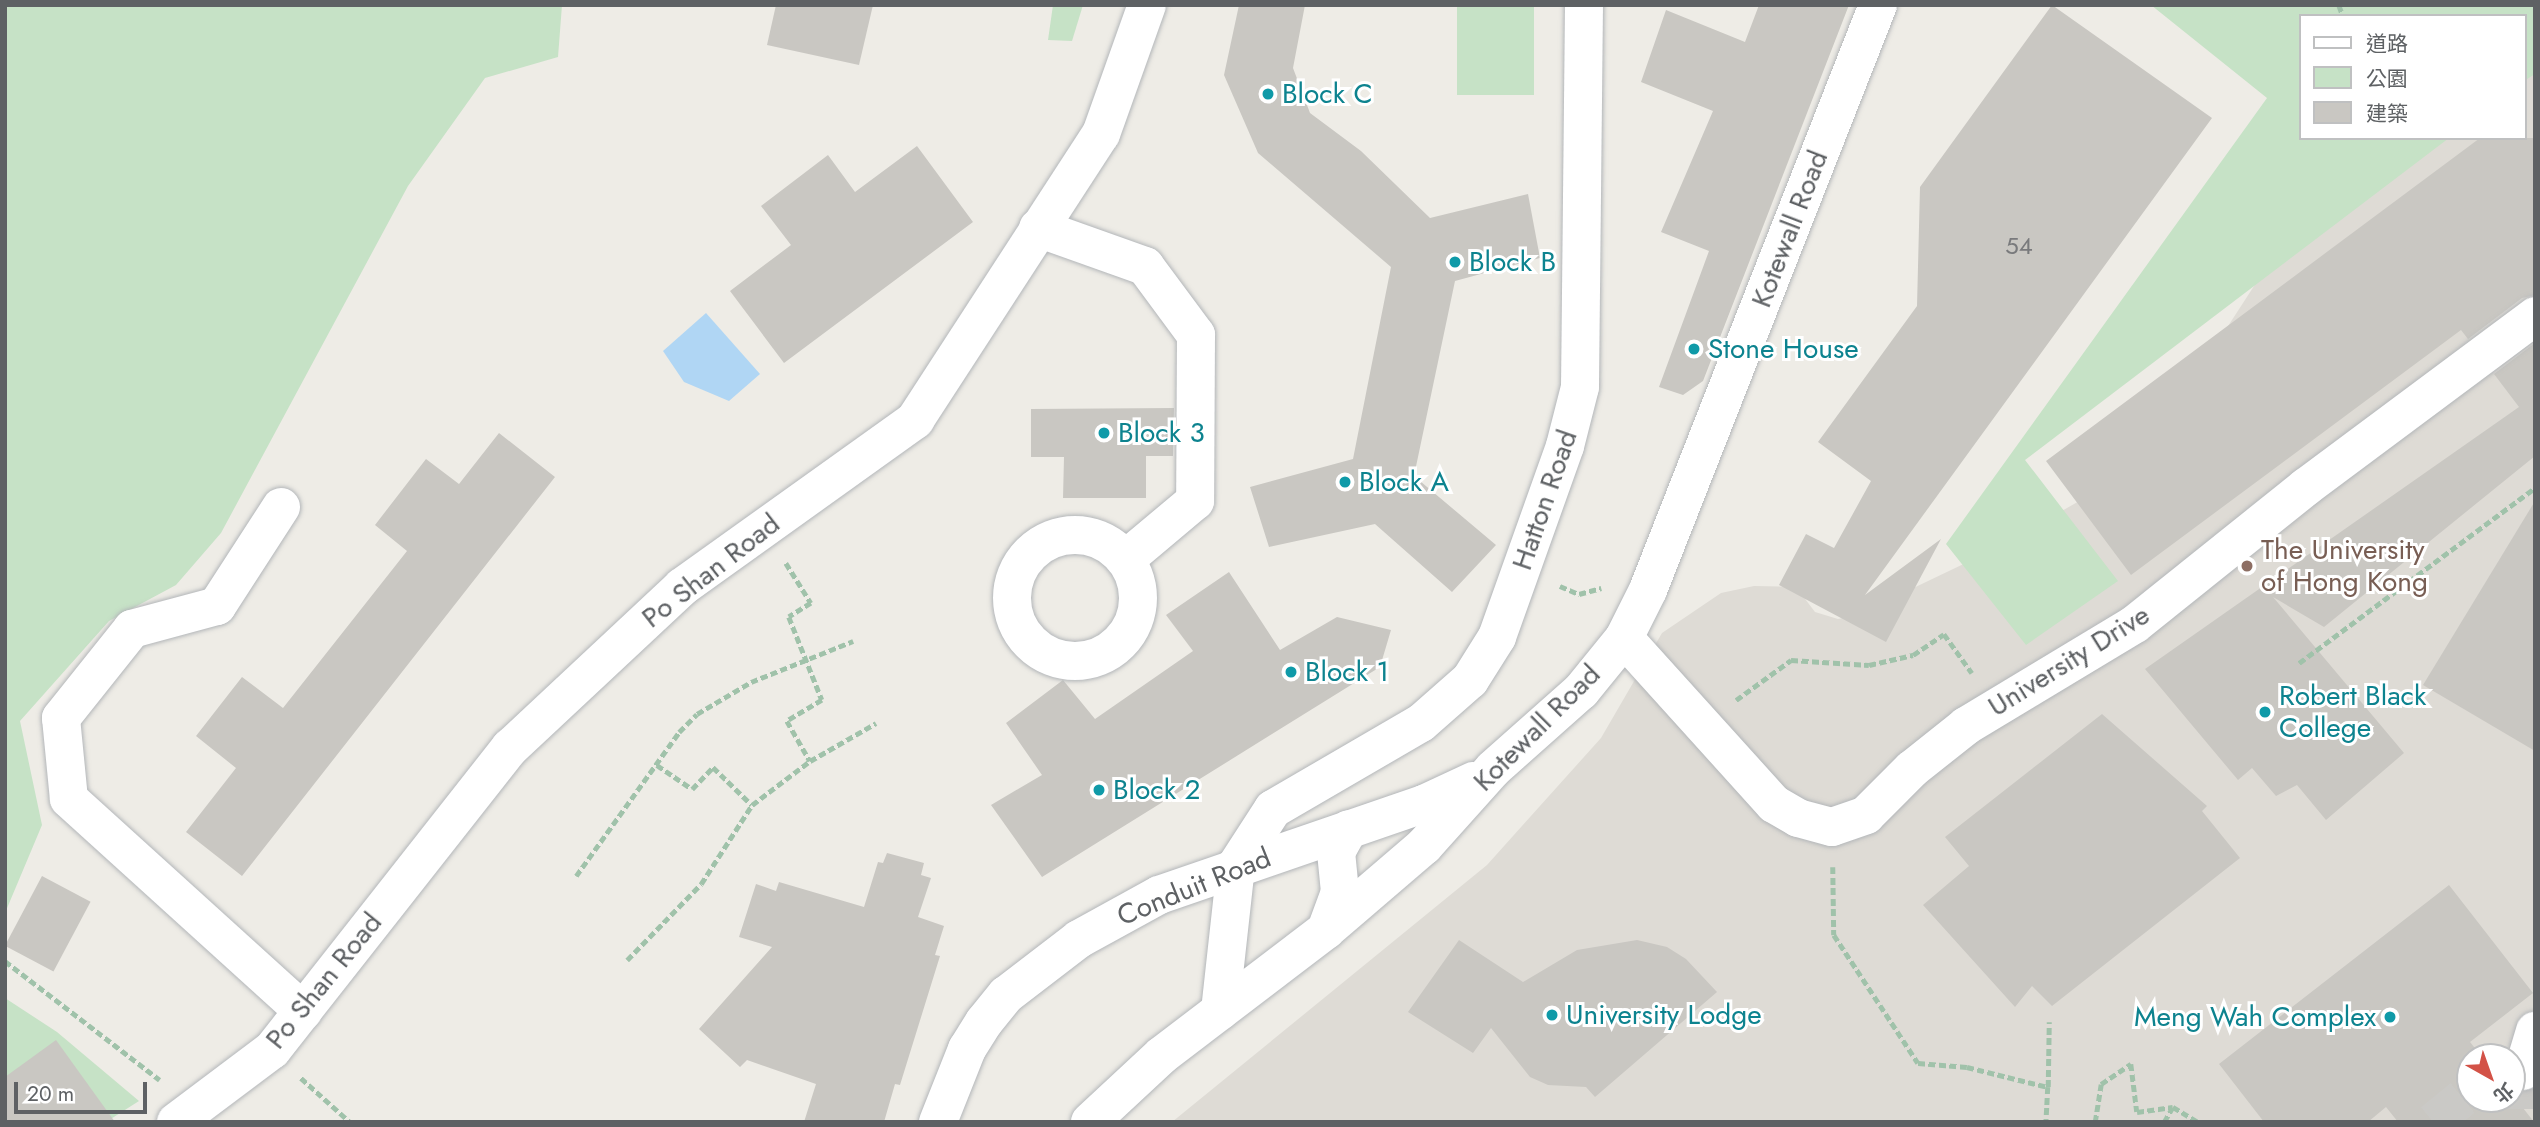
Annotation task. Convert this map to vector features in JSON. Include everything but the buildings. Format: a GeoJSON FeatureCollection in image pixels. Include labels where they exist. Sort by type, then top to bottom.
{"type":"FeatureCollection","features":[{"type":"Feature","properties":{"kind":"street","name":"Po Shan Road"},"geometry":{"type":"LineString","coordinates":[[185,1115],[272,1049],[510,748],[682,587],[915,420],[1101,134],[1147,5]]}},
{"type":"Feature","properties":{"kind":"street","name":"Hatton Road"},"geometry":{"type":"LineString","coordinates":[[1236,866],[1273,809],[1421,723],[1470,680],[1497,638],[1565,446],[1580,387],[1584,5]]}},
{"type":"Feature","properties":{"kind":"street","name":"Kotewall Road"},"geometry":{"type":"LineString","coordinates":[[1090,1122],[1162,1055],[1326,930],[1424,846],[1493,769],[1581,691],[1623,638],[1648,590],[1878,5]]}},
{"type":"Feature","properties":{"kind":"street"},"geometry":{"type":"LineString","coordinates":[[1038,228],[1145,266],[1196,335],[1195,500],[1126,559]]}},
{"type":"Feature","properties":{"kind":"street","name":"University Drive"},"geometry":{"type":"LineString","coordinates":[[1832,827],[1866,815],[1912,769],[1966,726],[2135,624],[2306,487],[2535,316]]}},
{"type":"Feature","properties":{"kind":"street"},"geometry":{"type":"LineString","coordinates":[[281,507],[217,606],[132,629],[61,718],[69,799],[303,1011]]}},
{"type":"Feature","properties":{"kind":"street"},"geometry":{"type":"LineString","coordinates":[[1623,638],[1774,804],[1798,818],[1832,827]]}},
{"type":"Feature","properties":{"kind":"street","name":"Conduit Road"},"geometry":{"type":"LineString","coordinates":[[938,1122],[967,1049],[1006,995],[1118,916],[1236,866],[1424,804],[1493,769]]}},
{"type":"Feature","properties":{"kind":"street"},"geometry":{"type":"LineString","coordinates":[[1326,930],[1340,892],[1336,852],[1349,829]]}},
{"type":"Feature","properties":{"kind":"street"},"geometry":{"type":"LineString","coordinates":[[1220,1011],[1236,866]]}},
{"type":"Feature","properties":{"kind":"path"},"geometry":{"type":"LineString","coordinates":[[2299,663],[2535,488]]}},
{"type":"Feature","properties":{"kind":"path"},"geometry":{"type":"LineString","coordinates":[[778,558],[789,565],[811,603],[789,617],[822,700],[787,721],[810,761]]}},
{"type":"Feature","properties":{"kind":"path"},"geometry":{"type":"LineString","coordinates":[[1555,580],[1566,591],[1579,594],[1608,585]]}},
{"type":"Feature","properties":{"kind":"path"},"geometry":{"type":"LineString","coordinates":[[1702,726],[1791,660],[1869,666],[1913,655],[1944,634]]}},
{"type":"Feature","properties":{"kind":"path"},"geometry":{"type":"LineString","coordinates":[[576,876],[697,715],[751,682],[853,641]]}},
{"type":"Feature","properties":{"kind":"path"},"geometry":{"type":"LineString","coordinates":[[627,960],[701,884],[752,805],[810,761],[876,723]]}},
{"type":"Feature","properties":{"kind":"path"},"geometry":{"type":"LineString","coordinates":[[657,765],[692,789],[713,767],[752,805]]}},
{"type":"Feature","properties":{"kind":"path"},"geometry":{"type":"LineString","coordinates":[[1832,827],[1834,935],[1919,1063],[1967,1067],[2048,1087]]}},
{"type":"Feature","properties":{"kind":"path"},"geometry":{"type":"LineString","coordinates":[[5,961],[185,1115]]}},
{"type":"Feature","properties":{"kind":"path"},"geometry":{"type":"LineString","coordinates":[[2046,1122],[2049,1022]]}},
{"type":"Feature","properties":{"kind":"path"},"geometry":{"type":"LineString","coordinates":[[2095,1122],[2101,1084],[2131,1064],[2137,1112],[2173,1107],[2198,1122]]}},
{"type":"Feature","properties":{"kind":"path"},"geometry":{"type":"LineString","coordinates":[[292,1070],[350,1122]]}},
{"type":"Feature","properties":{"kind":"path"},"geometry":{"type":"LineString","coordinates":[[2164,1122],[2173,1107]]}},
{"type":"Feature","properties":{"kind":"shaded area","name":"The University of Hong Kong"},"geometry":{"type":"Polygon","coordinates":[[[2535,5],[2535,1122],[1172,1122],[1487,865],[1601,738],[1662,633],[1721,593],[1754,586],[1796,587],[1815,612],[1838,619],[1857,615],[1997,548],[2095,492],[2149,448],[2349,140],[2526,140],[2526,14],[2535,5]]]}},
{"type":"Feature","properties":{"kind":"green space"},"geometry":{"type":"Polygon","coordinates":[[[5,5],[562,5],[558,57],[485,78],[408,186],[221,533],[176,585],[109,621],[20,721],[42,825],[5,913],[5,5]]]}},
{"type":"Feature","properties":{"kind":"green space"},"geometry":{"type":"Polygon","coordinates":[[[1053,5],[1083,5],[1072,41],[1048,40],[1053,5]]]}},
{"type":"Feature","properties":{"kind":"green space"},"geometry":{"type":"Polygon","coordinates":[[[1457,5],[1534,5],[1534,95],[1457,95],[1457,5]]]}},
{"type":"Feature","properties":{"kind":"green space"},"geometry":{"type":"Polygon","coordinates":[[[2151,5],[2535,5],[2535,74],[2526,80],[2526,14],[2298,14],[2298,140],[2446,140],[2025,460],[2118,581],[2026,645],[1946,544],[2267,98],[2151,5]]]}},
{"type":"Feature","properties":{"kind":"green space"},"geometry":{"type":"Polygon","coordinates":[[[5,998],[57,1032],[139,1101],[106,1122],[5,1122],[5,998]]]}},
{"type":"Feature","properties":{"kind":"water"},"geometry":{"type":"Polygon","coordinates":[[[706,313],[760,374],[729,401],[684,382],[663,351],[706,313]]]}},
{"type":"Feature","properties":{"kind":"tunnel"},"geometry":{"type":"LineString","coordinates":[[2433,1122],[2456,1103]]}},
{"type":"Feature","properties":{"kind":"tunnel"},"geometry":{"type":"LineString","coordinates":[[2523,1113],[2523,1122]]}},
{"type":"Feature","properties":{"kind":"place","name":"Block C"},"geometry":{"type":"Point","coordinates":[1268,94]}},
{"type":"Feature","properties":{"kind":"place","name":"Block B"},"geometry":{"type":"Point","coordinates":[1455,262]}},
{"type":"Feature","properties":{"kind":"place","name":"Stone House"},"geometry":{"type":"Point","coordinates":[1694,349]}},
{"type":"Feature","properties":{"kind":"place","name":"Block 3"},"geometry":{"type":"Point","coordinates":[1104,433]}},
{"type":"Feature","properties":{"kind":"place","name":"Block A"},"geometry":{"type":"Point","coordinates":[1345,482]}},
{"type":"Feature","properties":{"kind":"place","name":"The University of Hong Kong"},"geometry":{"type":"Point","coordinates":[2247,566]}},
{"type":"Feature","properties":{"kind":"place","name":"Block 1"},"geometry":{"type":"Point","coordinates":[1291,672]}},
{"type":"Feature","properties":{"kind":"place","name":"Robert Black College"},"geometry":{"type":"Point","coordinates":[2265,712]}},
{"type":"Feature","properties":{"kind":"place","name":"Block 2"},"geometry":{"type":"Point","coordinates":[1099,790]}},
{"type":"Feature","properties":{"kind":"place","name":"University Lodge"},"geometry":{"type":"Point","coordinates":[1552,1015]}},
{"type":"Feature","properties":{"kind":"place","name":"Meng Wah Complex"},"geometry":{"type":"Point","coordinates":[2390,1017]}}]}
